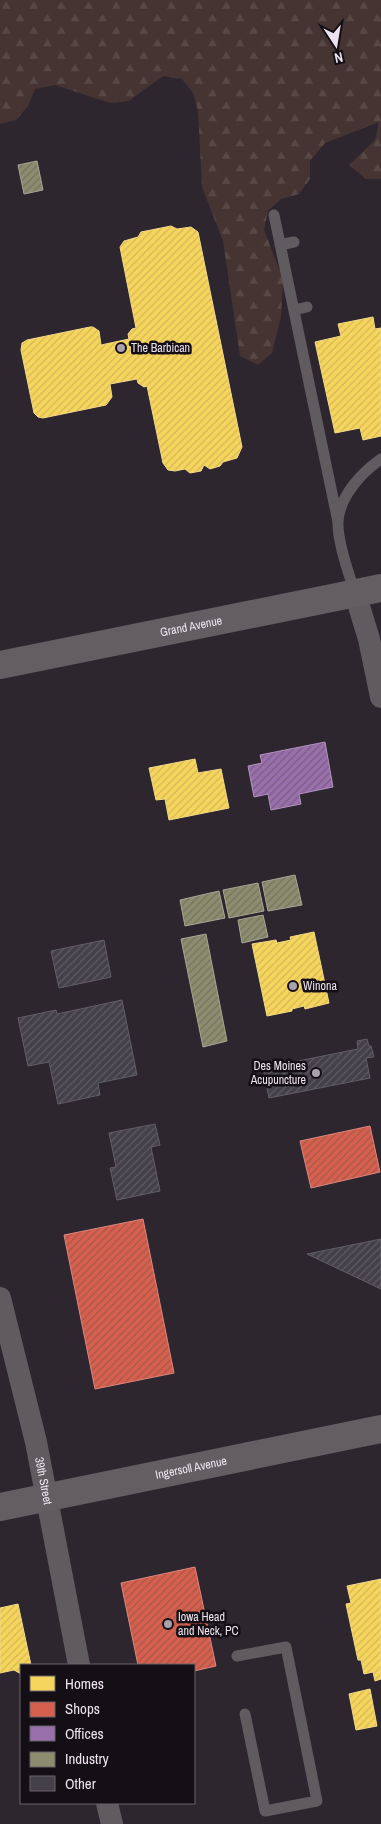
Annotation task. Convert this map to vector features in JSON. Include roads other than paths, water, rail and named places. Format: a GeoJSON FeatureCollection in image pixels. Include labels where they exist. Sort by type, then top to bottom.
{"type":"FeatureCollection","features":[{"type":"Feature","properties":{"kind":"main road","name":"Grand Avenue"},"geometry":{"type":"LineString","coordinates":[[0,664],[368,591]]}},
{"type":"Feature","properties":{"kind":"main road","name":"Ingersoll Avenue"},"geometry":{"type":"LineString","coordinates":[[0,1507],[381,1429]]}},
{"type":"Feature","properties":{"kind":"street"},"geometry":{"type":"LineString","coordinates":[[368,591],[369,639],[381,697]]}},
{"type":"Feature","properties":{"kind":"street","name":"39th Street"},"geometry":{"type":"LineString","coordinates":[[0,1298],[36,1442],[79,1664]]}},
{"type":"Feature","properties":{"kind":"street"},"geometry":{"type":"LineString","coordinates":[[107,1804],[112,1824]]}},
{"type":"Feature","properties":{"kind":"lane"},"geometry":{"type":"LineString","coordinates":[[274,215],[343,553],[368,591]]}},
{"type":"Feature","properties":{"kind":"lane"},"geometry":{"type":"LineString","coordinates":[[280,245],[294,242]]}},
{"type":"Feature","properties":{"kind":"lane"},"geometry":{"type":"LineString","coordinates":[[294,310],[307,307]]}},
{"type":"Feature","properties":{"kind":"lane"},"geometry":{"type":"LineString","coordinates":[[338,522],[344,499],[361,476],[381,459]]}},
{"type":"Feature","properties":{"kind":"lane"},"geometry":{"type":"LineString","coordinates":[[238,1656],[286,1647],[317,1801],[265,1812],[245,1714]]}},
{"type":"Feature","properties":{"kind":"place","name":"The Barbican"},"geometry":{"type":"Point","coordinates":[121,348]}},
{"type":"Feature","properties":{"kind":"place","name":"Winona"},"geometry":{"type":"Point","coordinates":[293,986]}},
{"type":"Feature","properties":{"kind":"place","name":"Des Moines Acupuncture"},"geometry":{"type":"Point","coordinates":[316,1073]}},
{"type":"Feature","properties":{"kind":"place","name":"Iowa Head and Neck, PC"},"geometry":{"type":"Point","coordinates":[168,1624]}}]}
